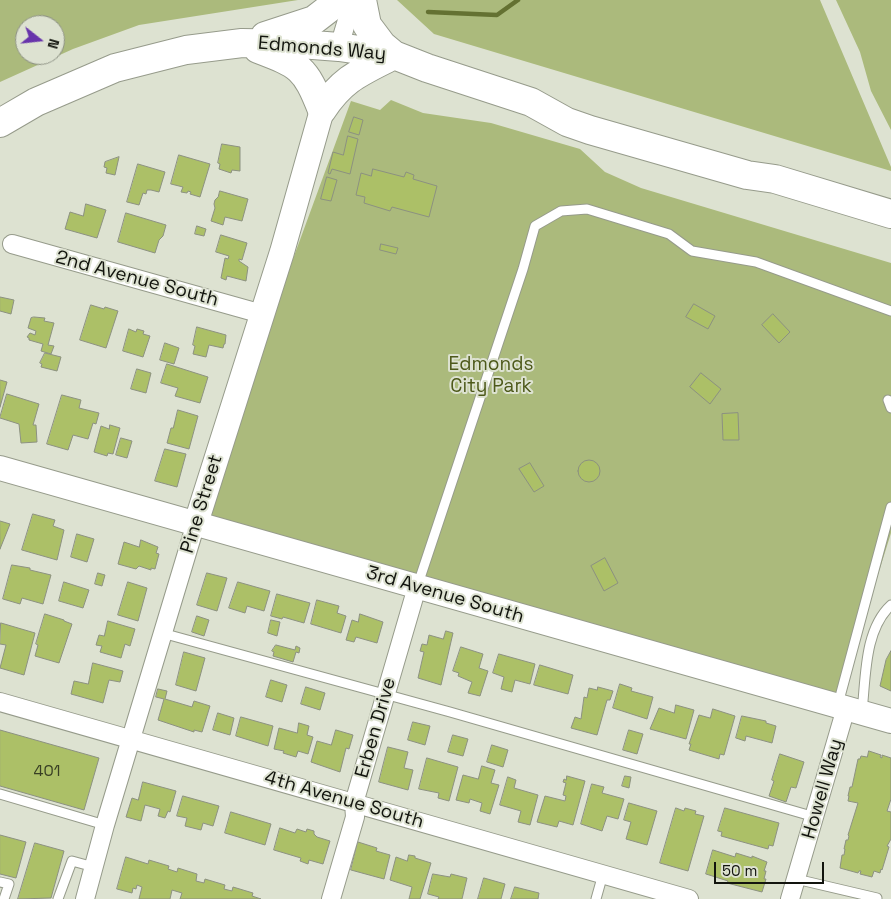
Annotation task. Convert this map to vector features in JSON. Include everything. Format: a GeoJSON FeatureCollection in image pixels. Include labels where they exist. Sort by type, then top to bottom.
{"type":"FeatureCollection","features":[{"type":"Feature","properties":{"kind":"main road"},"geometry":{"type":"LineString","coordinates":[[242,43],[314,20],[340,0]]}},
{"type":"Feature","properties":{"kind":"main road"},"geometry":{"type":"LineString","coordinates":[[322,110],[332,95],[347,80],[394,55],[367,26],[362,0]]}},
{"type":"Feature","properties":{"kind":"main road"},"geometry":{"type":"LineString","coordinates":[[242,43],[290,61],[305,74],[314,88],[322,110]]}},
{"type":"Feature","properties":{"kind":"main road","name":"Edmonds Way"},"geometry":{"type":"LineString","coordinates":[[0,123],[36,102],[115,68],[186,50],[242,43],[339,47],[394,55],[427,68],[531,102],[573,107],[746,161],[775,179],[891,214]]}},
{"type":"Feature","properties":{"kind":"main road"},"geometry":{"type":"LineString","coordinates":[[427,68],[513,114],[891,225]]}},
{"type":"Feature","properties":{"kind":"street"},"geometry":{"type":"LineString","coordinates":[[339,47],[353,0]]}},
{"type":"Feature","properties":{"kind":"street","name":"Pine Street"},"geometry":{"type":"LineString","coordinates":[[85,899],[162,634],[282,252],[322,110]]}},
{"type":"Feature","properties":{"kind":"street","name":"2nd Avenue South"},"geometry":{"type":"LineString","coordinates":[[12,244],[262,314]]}},
{"type":"Feature","properties":{"kind":"street","name":"3rd Avenue South"},"geometry":{"type":"LineString","coordinates":[[0,468],[891,721]]}},
{"type":"Feature","properties":{"kind":"street","name":"Erben Drive"},"geometry":{"type":"LineString","coordinates":[[331,899],[355,817],[354,803],[417,587]]}},
{"type":"Feature","properties":{"kind":"street","name":"4th Avenue South"},"geometry":{"type":"LineString","coordinates":[[0,702],[689,899]]}},
{"type":"Feature","properties":{"kind":"street","name":"Howell Way"},"geometry":{"type":"LineString","coordinates":[[790,899],[849,709]]}},
{"type":"Feature","properties":{"kind":"lane"},"geometry":{"type":"LineString","coordinates":[[417,587],[523,269],[535,226],[561,211],[587,209],[669,234],[692,251],[756,262],[891,310]]}},
{"type":"Feature","properties":{"kind":"lane"},"geometry":{"type":"LineString","coordinates":[[849,709],[891,507]]}},
{"type":"Feature","properties":{"kind":"lane"},"geometry":{"type":"LineString","coordinates":[[849,709],[877,624],[891,605]]}},
{"type":"Feature","properties":{"kind":"lane"},"geometry":{"type":"LineString","coordinates":[[162,634],[386,694],[815,817]]}},
{"type":"Feature","properties":{"kind":"lane"},"geometry":{"type":"LineString","coordinates":[[0,794],[105,826]]}},
{"type":"Feature","properties":{"kind":"lane"},"geometry":{"type":"LineString","coordinates":[[58,899],[72,861],[94,866]]}},
{"type":"Feature","properties":{"kind":"lane"},"geometry":{"type":"LineString","coordinates":[[596,899],[603,874]]}},
{"type":"Feature","properties":{"kind":"lane"},"geometry":{"type":"LineString","coordinates":[[796,879],[877,898]]}},
{"type":"Feature","properties":{"kind":"lane"},"geometry":{"type":"LineString","coordinates":[[0,882],[8,884],[4,899]]}},
{"type":"Feature","properties":{"kind":"green space"},"geometry":{"type":"Polygon","coordinates":[[[0,0],[298,0],[139,25],[65,53],[65,15],[15,15],[15,65],[38,65],[0,82],[0,0]]]}},
{"type":"Feature","properties":{"kind":"green space"},"geometry":{"type":"Polygon","coordinates":[[[397,0],[820,0],[891,167],[891,171],[434,34],[397,0]]]}},
{"type":"Feature","properties":{"kind":"green space"},"geometry":{"type":"Polygon","coordinates":[[[836,0],[891,0],[891,130],[871,91],[860,52],[836,0]]]}},
{"type":"Feature","properties":{"kind":"green space","name":"Edmonds City Park"},"geometry":{"type":"Polygon","coordinates":[[[391,100],[423,113],[491,123],[580,149],[605,172],[641,188],[891,263],[891,533],[837,706],[196,523],[351,101],[380,110],[391,100]]]}},
{"type":"Feature","properties":{"kind":"building"},"geometry":{"type":"Polygon","coordinates":[[[354,117],[363,120],[359,135],[349,132],[354,117]]]}},
{"type":"Feature","properties":{"kind":"building"},"geometry":{"type":"Polygon","coordinates":[[[348,136],[358,139],[350,174],[332,169],[330,174],[328,173],[333,152],[343,155],[348,136]]]}},
{"type":"Feature","properties":{"kind":"building"},"geometry":{"type":"Polygon","coordinates":[[[222,144],[240,147],[240,171],[232,170],[231,173],[219,169],[220,164],[218,163],[222,144]]]}},
{"type":"Feature","properties":{"kind":"building"},"geometry":{"type":"Polygon","coordinates":[[[179,155],[210,164],[200,197],[190,194],[191,192],[188,191],[187,193],[181,192],[183,187],[171,184],[179,155]]]}},
{"type":"Feature","properties":{"kind":"building"},"geometry":{"type":"Polygon","coordinates":[[[119,157],[115,175],[106,173],[105,162],[119,157]]]}},
{"type":"Feature","properties":{"kind":"building"},"geometry":{"type":"Polygon","coordinates":[[[138,164],[165,172],[159,192],[147,190],[146,194],[143,193],[139,205],[127,202],[138,164]]]}},
{"type":"Feature","properties":{"kind":"building"},"geometry":{"type":"Polygon","coordinates":[[[373,169],[404,177],[406,172],[414,175],[413,179],[437,186],[429,217],[392,207],[390,211],[364,203],[365,197],[356,195],[361,173],[371,176],[373,169]]]}},
{"type":"Feature","properties":{"kind":"building"},"geometry":{"type":"Polygon","coordinates":[[[327,177],[337,180],[331,201],[321,199],[327,177]]]}},
{"type":"Feature","properties":{"kind":"building"},"geometry":{"type":"Polygon","coordinates":[[[220,191],[248,199],[242,221],[225,217],[223,225],[211,221],[215,200],[220,191]]]}},
{"type":"Feature","properties":{"kind":"building"},"geometry":{"type":"Polygon","coordinates":[[[86,204],[106,210],[97,238],[65,229],[70,212],[83,216],[86,204]]]}},
{"type":"Feature","properties":{"kind":"building"},"geometry":{"type":"Polygon","coordinates":[[[126,213],[166,225],[155,253],[118,242],[126,213]]]}},
{"type":"Feature","properties":{"kind":"building"},"geometry":{"type":"Polygon","coordinates":[[[197,226],[206,229],[204,236],[195,234],[197,226]]]}},
{"type":"Feature","properties":{"kind":"building"},"geometry":{"type":"Polygon","coordinates":[[[221,235],[247,243],[242,260],[239,259],[248,267],[246,281],[227,276],[226,280],[221,278],[225,258],[228,259],[229,256],[216,252],[221,235]]]}},
{"type":"Feature","properties":{"kind":"building"},"geometry":{"type":"Polygon","coordinates":[[[381,244],[398,248],[396,254],[380,250],[381,244]]]}},
{"type":"Feature","properties":{"kind":"building"},"geometry":{"type":"Polygon","coordinates":[[[0,297],[14,300],[11,314],[0,311],[0,297]]]}},
{"type":"Feature","properties":{"kind":"building"},"geometry":{"type":"Polygon","coordinates":[[[694,304],[715,316],[708,329],[686,317],[694,304]]]}},
{"type":"Feature","properties":{"kind":"building"},"geometry":{"type":"Polygon","coordinates":[[[91,305],[118,311],[106,348],[80,340],[91,305]]]}},
{"type":"Feature","properties":{"kind":"building"},"geometry":{"type":"Polygon","coordinates":[[[773,314],[790,332],[779,343],[762,325],[773,314]]]}},
{"type":"Feature","properties":{"kind":"building"},"geometry":{"type":"Polygon","coordinates":[[[31,318],[45,318],[44,321],[54,323],[48,345],[54,346],[51,354],[41,351],[43,344],[29,340],[27,337],[30,333],[35,335],[36,331],[28,328],[31,318]]]}},
{"type":"Feature","properties":{"kind":"building"},"geometry":{"type":"Polygon","coordinates":[[[197,327],[226,335],[223,348],[209,345],[206,357],[193,354],[197,327]]]}},
{"type":"Feature","properties":{"kind":"building"},"geometry":{"type":"Polygon","coordinates":[[[129,329],[136,332],[137,329],[144,331],[143,334],[150,336],[143,357],[123,351],[129,329]]]}},
{"type":"Feature","properties":{"kind":"building"},"geometry":{"type":"Polygon","coordinates":[[[165,343],[179,348],[174,364],[160,360],[165,343]]]}},
{"type":"Feature","properties":{"kind":"building"},"geometry":{"type":"Polygon","coordinates":[[[45,353],[61,357],[57,371],[41,367],[42,364],[40,363],[45,353]]]}},
{"type":"Feature","properties":{"kind":"building"},"geometry":{"type":"Polygon","coordinates":[[[167,364],[208,377],[200,403],[175,396],[178,388],[161,383],[167,364]]]}},
{"type":"Feature","properties":{"kind":"building"},"geometry":{"type":"Polygon","coordinates":[[[137,369],[151,373],[146,393],[131,389],[137,369]]]}},
{"type":"Feature","properties":{"kind":"building"},"geometry":{"type":"Polygon","coordinates":[[[701,373],[721,389],[710,404],[690,387],[701,373]]]}},
{"type":"Feature","properties":{"kind":"building"},"geometry":{"type":"Polygon","coordinates":[[[0,380],[7,382],[0,407],[0,380]]]}},
{"type":"Feature","properties":{"kind":"building"},"geometry":{"type":"Polygon","coordinates":[[[7,394],[39,404],[33,425],[36,425],[37,442],[21,443],[19,424],[0,418],[7,394]]]}},
{"type":"Feature","properties":{"kind":"building"},"geometry":{"type":"Polygon","coordinates":[[[62,395],[81,400],[79,408],[99,413],[96,424],[93,423],[88,439],[73,435],[68,450],[47,444],[62,395]]]}},
{"type":"Feature","properties":{"kind":"building"},"geometry":{"type":"Polygon","coordinates":[[[178,410],[198,416],[189,449],[167,443],[178,410]]]}},
{"type":"Feature","properties":{"kind":"building"},"geometry":{"type":"Polygon","coordinates":[[[738,413],[739,440],[723,440],[722,414],[738,413]]]}},
{"type":"Feature","properties":{"kind":"building"},"geometry":{"type":"Polygon","coordinates":[[[110,425],[120,428],[113,454],[108,453],[107,456],[94,452],[101,426],[109,429],[110,425]]]}},
{"type":"Feature","properties":{"kind":"building"},"geometry":{"type":"Polygon","coordinates":[[[121,438],[132,441],[127,458],[116,455],[121,438]]]}},
{"type":"Feature","properties":{"kind":"building"},"geometry":{"type":"Polygon","coordinates":[[[165,449],[186,454],[177,487],[155,481],[165,449]]]}},
{"type":"Feature","properties":{"kind":"building"},"geometry":{"type":"Polygon","coordinates":[[[589,460],[597,463],[600,471],[597,479],[589,482],[581,479],[578,471],[581,463],[589,460]]]}},
{"type":"Feature","properties":{"kind":"building"},"geometry":{"type":"Polygon","coordinates":[[[530,463],[544,486],[534,492],[519,469],[530,463]]]}},
{"type":"Feature","properties":{"kind":"building"},"geometry":{"type":"Polygon","coordinates":[[[33,514],[55,520],[53,526],[64,530],[57,560],[22,550],[33,514]]]}},
{"type":"Feature","properties":{"kind":"building"},"geometry":{"type":"Polygon","coordinates":[[[0,521],[10,524],[0,549],[0,521]]]}},
{"type":"Feature","properties":{"kind":"building"},"geometry":{"type":"Polygon","coordinates":[[[77,534],[94,539],[87,562],[71,557],[77,534]]]}},
{"type":"Feature","properties":{"kind":"building"},"geometry":{"type":"Polygon","coordinates":[[[141,540],[158,547],[156,553],[159,554],[155,569],[151,568],[151,570],[139,566],[136,569],[118,564],[124,542],[139,547],[141,540]]]}},
{"type":"Feature","properties":{"kind":"building"},"geometry":{"type":"Polygon","coordinates":[[[605,558],[618,583],[604,591],[591,566],[605,558]]]}},
{"type":"Feature","properties":{"kind":"building"},"geometry":{"type":"Polygon","coordinates":[[[12,565],[30,568],[30,570],[51,575],[43,604],[22,598],[20,604],[3,599],[12,565]]]}},
{"type":"Feature","properties":{"kind":"building"},"geometry":{"type":"Polygon","coordinates":[[[98,573],[105,575],[102,586],[95,584],[98,573]]]}},
{"type":"Feature","properties":{"kind":"building"},"geometry":{"type":"Polygon","coordinates":[[[207,573],[227,578],[217,611],[197,605],[207,573]]]}},
{"type":"Feature","properties":{"kind":"building"},"geometry":{"type":"Polygon","coordinates":[[[64,582],[89,590],[83,608],[59,601],[64,582]]]}},
{"type":"Feature","properties":{"kind":"building"},"geometry":{"type":"Polygon","coordinates":[[[128,582],[147,588],[138,621],[118,615],[128,582]]]}},
{"type":"Feature","properties":{"kind":"building"},"geometry":{"type":"Polygon","coordinates":[[[238,582],[270,591],[264,611],[247,606],[245,613],[229,608],[238,582]]]}},
{"type":"Feature","properties":{"kind":"building"},"geometry":{"type":"Polygon","coordinates":[[[277,594],[310,603],[304,623],[283,617],[282,619],[271,616],[277,594]]]}},
{"type":"Feature","properties":{"kind":"building"},"geometry":{"type":"Polygon","coordinates":[[[317,600],[339,606],[337,613],[346,616],[341,633],[311,624],[317,600]]]}},
{"type":"Feature","properties":{"kind":"building"},"geometry":{"type":"Polygon","coordinates":[[[45,614],[72,624],[59,663],[35,656],[38,645],[36,644],[45,614]]]}},
{"type":"Feature","properties":{"kind":"building"},"geometry":{"type":"Polygon","coordinates":[[[360,614],[383,622],[377,643],[356,637],[354,642],[346,640],[352,620],[358,622],[360,614]]]}},
{"type":"Feature","properties":{"kind":"building"},"geometry":{"type":"Polygon","coordinates":[[[197,616],[209,620],[204,636],[192,632],[197,616]]]}},
{"type":"Feature","properties":{"kind":"building"},"geometry":{"type":"Polygon","coordinates":[[[271,620],[280,622],[277,636],[268,633],[271,620]]]}},
{"type":"Feature","properties":{"kind":"building"},"geometry":{"type":"Polygon","coordinates":[[[108,621],[135,629],[130,646],[125,644],[121,658],[100,652],[102,646],[96,645],[99,635],[104,636],[108,621]]]}},
{"type":"Feature","properties":{"kind":"building"},"geometry":{"type":"Polygon","coordinates":[[[1,623],[35,633],[24,675],[0,668],[6,645],[0,644],[1,623]]]}},
{"type":"Feature","properties":{"kind":"building"},"geometry":{"type":"Polygon","coordinates":[[[446,631],[453,633],[441,685],[418,678],[424,652],[420,651],[422,644],[427,645],[429,635],[443,639],[446,631]]]}},
{"type":"Feature","properties":{"kind":"building"},"geometry":{"type":"Polygon","coordinates":[[[276,645],[295,650],[296,646],[300,648],[299,653],[296,652],[293,662],[273,656],[274,652],[272,651],[276,645]]]}},
{"type":"Feature","properties":{"kind":"building"},"geometry":{"type":"Polygon","coordinates":[[[461,647],[483,654],[479,668],[488,671],[480,696],[468,693],[472,682],[458,676],[459,673],[453,671],[461,647]]]}},
{"type":"Feature","properties":{"kind":"building"},"geometry":{"type":"Polygon","coordinates":[[[891,651],[891,691],[880,686],[886,660],[891,651]]]}},
{"type":"Feature","properties":{"kind":"building"},"geometry":{"type":"Polygon","coordinates":[[[184,652],[205,658],[196,691],[176,685],[184,652]]]}},
{"type":"Feature","properties":{"kind":"building"},"geometry":{"type":"Polygon","coordinates":[[[499,654],[535,664],[530,684],[515,680],[512,692],[501,689],[504,677],[493,673],[499,654]]]}},
{"type":"Feature","properties":{"kind":"building"},"geometry":{"type":"Polygon","coordinates":[[[93,663],[123,671],[120,682],[109,680],[103,703],[71,694],[74,681],[88,684],[93,663]]]}},
{"type":"Feature","properties":{"kind":"building"},"geometry":{"type":"Polygon","coordinates":[[[540,665],[573,675],[568,694],[534,685],[540,665]]]}},
{"type":"Feature","properties":{"kind":"building"},"geometry":{"type":"Polygon","coordinates":[[[271,680],[287,685],[282,702],[266,697],[271,680]]]}},
{"type":"Feature","properties":{"kind":"building"},"geometry":{"type":"Polygon","coordinates":[[[620,684],[632,688],[631,691],[653,697],[647,719],[613,708],[620,684]]]}},
{"type":"Feature","properties":{"kind":"building"},"geometry":{"type":"Polygon","coordinates":[[[306,687],[325,693],[320,710],[301,704],[306,687]]]}},
{"type":"Feature","properties":{"kind":"building"},"geometry":{"type":"Polygon","coordinates":[[[598,687],[613,691],[610,700],[607,700],[597,735],[571,728],[575,717],[581,719],[584,697],[587,698],[589,688],[597,690],[598,687]]]}},
{"type":"Feature","properties":{"kind":"building"},"geometry":{"type":"Polygon","coordinates":[[[158,689],[167,691],[165,699],[192,707],[194,701],[210,706],[202,732],[194,730],[194,732],[158,720],[164,699],[156,697],[158,689]]]}},
{"type":"Feature","properties":{"kind":"building"},"geometry":{"type":"Polygon","coordinates":[[[676,705],[694,710],[686,739],[650,729],[659,708],[674,713],[676,705]]]}},
{"type":"Feature","properties":{"kind":"building"},"geometry":{"type":"Polygon","coordinates":[[[713,709],[735,716],[724,755],[720,754],[719,759],[689,750],[691,744],[689,744],[699,715],[710,718],[713,709]]]}},
{"type":"Feature","properties":{"kind":"building"},"geometry":{"type":"Polygon","coordinates":[[[218,713],[234,718],[230,735],[213,730],[218,713]]]}},
{"type":"Feature","properties":{"kind":"building"},"geometry":{"type":"Polygon","coordinates":[[[742,716],[766,721],[766,723],[776,726],[772,743],[746,736],[745,741],[736,738],[742,716]]]}},
{"type":"Feature","properties":{"kind":"building"},"geometry":{"type":"Polygon","coordinates":[[[241,717],[273,726],[268,746],[236,736],[241,717]]]}},
{"type":"Feature","properties":{"kind":"building"},"geometry":{"type":"Polygon","coordinates":[[[413,722],[430,726],[425,745],[408,740],[413,722]]]}},
{"type":"Feature","properties":{"kind":"building"},"geometry":{"type":"Polygon","coordinates":[[[299,723],[309,726],[307,735],[313,737],[308,754],[298,751],[296,757],[283,753],[284,751],[274,749],[279,728],[297,733],[299,723]]]}},
{"type":"Feature","properties":{"kind":"building"},"geometry":{"type":"Polygon","coordinates":[[[0,730],[99,758],[84,810],[0,786],[0,730]]]}},
{"type":"Feature","properties":{"kind":"building"},"geometry":{"type":"Polygon","coordinates":[[[336,730],[353,735],[349,749],[346,748],[340,772],[311,762],[317,741],[331,745],[336,730]]]}},
{"type":"Feature","properties":{"kind":"building"},"geometry":{"type":"Polygon","coordinates":[[[629,730],[643,734],[637,754],[623,750],[629,730]]]}},
{"type":"Feature","properties":{"kind":"building"},"geometry":{"type":"Polygon","coordinates":[[[453,735],[468,739],[463,756],[448,752],[453,735]]]}},
{"type":"Feature","properties":{"kind":"building"},"geometry":{"type":"Polygon","coordinates":[[[492,745],[508,750],[503,767],[487,762],[492,745]]]}},
{"type":"Feature","properties":{"kind":"building"},"geometry":{"type":"Polygon","coordinates":[[[388,747],[408,752],[404,768],[413,770],[408,790],[379,782],[388,747]]]}},
{"type":"Feature","properties":{"kind":"building"},"geometry":{"type":"Polygon","coordinates":[[[869,751],[881,755],[880,757],[882,758],[882,755],[891,758],[891,799],[887,811],[891,812],[891,839],[887,846],[889,847],[882,870],[880,873],[874,871],[872,877],[860,874],[861,871],[858,873],[840,868],[846,840],[848,840],[858,803],[848,801],[850,787],[852,787],[858,759],[861,756],[867,757],[869,751]]]}},
{"type":"Feature","properties":{"kind":"building"},"geometry":{"type":"Polygon","coordinates":[[[780,754],[804,762],[796,788],[791,787],[786,802],[769,796],[780,754]]]}},
{"type":"Feature","properties":{"kind":"building"},"geometry":{"type":"Polygon","coordinates":[[[427,758],[458,767],[449,801],[438,798],[439,793],[419,789],[427,758]]]}},
{"type":"Feature","properties":{"kind":"building"},"geometry":{"type":"Polygon","coordinates":[[[482,766],[495,770],[491,783],[499,785],[490,814],[480,811],[482,803],[470,799],[469,803],[456,800],[463,775],[478,779],[482,766]]]}},
{"type":"Feature","properties":{"kind":"building"},"geometry":{"type":"Polygon","coordinates":[[[567,776],[585,781],[573,825],[559,821],[557,827],[537,822],[545,796],[565,801],[566,796],[563,795],[566,783],[563,782],[567,776]]]}},
{"type":"Feature","properties":{"kind":"building"},"geometry":{"type":"Polygon","coordinates":[[[625,776],[631,777],[629,788],[622,786],[625,776]]]}},
{"type":"Feature","properties":{"kind":"building"},"geometry":{"type":"Polygon","coordinates":[[[508,777],[516,780],[514,788],[538,795],[530,825],[518,822],[521,811],[500,805],[508,777]]]}},
{"type":"Feature","properties":{"kind":"building"},"geometry":{"type":"Polygon","coordinates":[[[143,782],[176,791],[170,812],[168,811],[165,818],[158,816],[160,809],[145,805],[141,821],[126,817],[132,798],[138,800],[143,782]]]}},
{"type":"Feature","properties":{"kind":"building"},"geometry":{"type":"Polygon","coordinates":[[[592,784],[604,787],[602,793],[624,799],[618,819],[607,816],[602,831],[581,824],[592,784]]]}},
{"type":"Feature","properties":{"kind":"building"},"geometry":{"type":"Polygon","coordinates":[[[183,796],[219,806],[213,826],[203,823],[201,830],[185,826],[187,818],[177,816],[183,796]]]}},
{"type":"Feature","properties":{"kind":"building"},"geometry":{"type":"Polygon","coordinates":[[[629,803],[657,811],[647,845],[626,839],[631,822],[624,820],[629,803]]]}},
{"type":"Feature","properties":{"kind":"building"},"geometry":{"type":"Polygon","coordinates":[[[676,808],[684,811],[685,808],[696,811],[695,814],[704,816],[688,871],[660,863],[676,808]]]}},
{"type":"Feature","properties":{"kind":"building"},"geometry":{"type":"Polygon","coordinates":[[[725,808],[779,823],[773,846],[769,845],[768,849],[721,836],[722,832],[718,831],[725,808]]]}},
{"type":"Feature","properties":{"kind":"building"},"geometry":{"type":"Polygon","coordinates":[[[231,812],[271,824],[265,845],[225,833],[231,812]]]}},
{"type":"Feature","properties":{"kind":"building"},"geometry":{"type":"Polygon","coordinates":[[[280,828],[295,833],[297,829],[306,832],[307,829],[314,831],[317,837],[330,841],[323,864],[309,860],[308,864],[300,861],[301,858],[274,850],[280,828]]]}},
{"type":"Feature","properties":{"kind":"building"},"geometry":{"type":"Polygon","coordinates":[[[0,835],[26,842],[16,878],[0,874],[0,835]]]}},
{"type":"Feature","properties":{"kind":"building"},"geometry":{"type":"Polygon","coordinates":[[[358,842],[377,848],[376,851],[390,855],[384,879],[351,870],[358,842]]]}},
{"type":"Feature","properties":{"kind":"building"},"geometry":{"type":"Polygon","coordinates":[[[35,843],[64,851],[51,898],[18,899],[35,843]]]}},
{"type":"Feature","properties":{"kind":"building"},"geometry":{"type":"Polygon","coordinates":[[[713,850],[735,857],[736,853],[752,858],[752,856],[767,862],[764,871],[766,871],[764,879],[766,879],[762,892],[727,883],[728,881],[706,874],[713,850]]]}},
{"type":"Feature","properties":{"kind":"building"},"geometry":{"type":"Polygon","coordinates":[[[409,855],[431,863],[420,899],[409,899],[412,887],[390,880],[396,857],[407,861],[409,855]]]}},
{"type":"Feature","properties":{"kind":"building"},"geometry":{"type":"Polygon","coordinates":[[[126,857],[148,864],[149,860],[169,866],[168,869],[177,872],[178,868],[197,874],[196,881],[204,883],[205,879],[225,885],[224,889],[232,891],[233,887],[253,893],[252,896],[261,899],[180,899],[182,893],[172,890],[170,899],[139,899],[142,887],[137,885],[136,889],[133,888],[132,893],[117,889],[126,857]]]}},
{"type":"Feature","properties":{"kind":"building"},"geometry":{"type":"Polygon","coordinates":[[[433,874],[450,877],[451,874],[467,878],[462,899],[438,899],[439,897],[428,894],[433,874]]]}},
{"type":"Feature","properties":{"kind":"building"},"geometry":{"type":"Polygon","coordinates":[[[484,878],[505,884],[501,899],[478,899],[484,878]]]}},
{"type":"Feature","properties":{"kind":"building"},"geometry":{"type":"Polygon","coordinates":[[[515,887],[539,893],[538,899],[511,899],[515,887]]]}},
{"type":"Feature","properties":{"kind":"waterway"},"geometry":{"type":"LineString","coordinates":[[428,12],[497,15],[518,0]]}}]}
